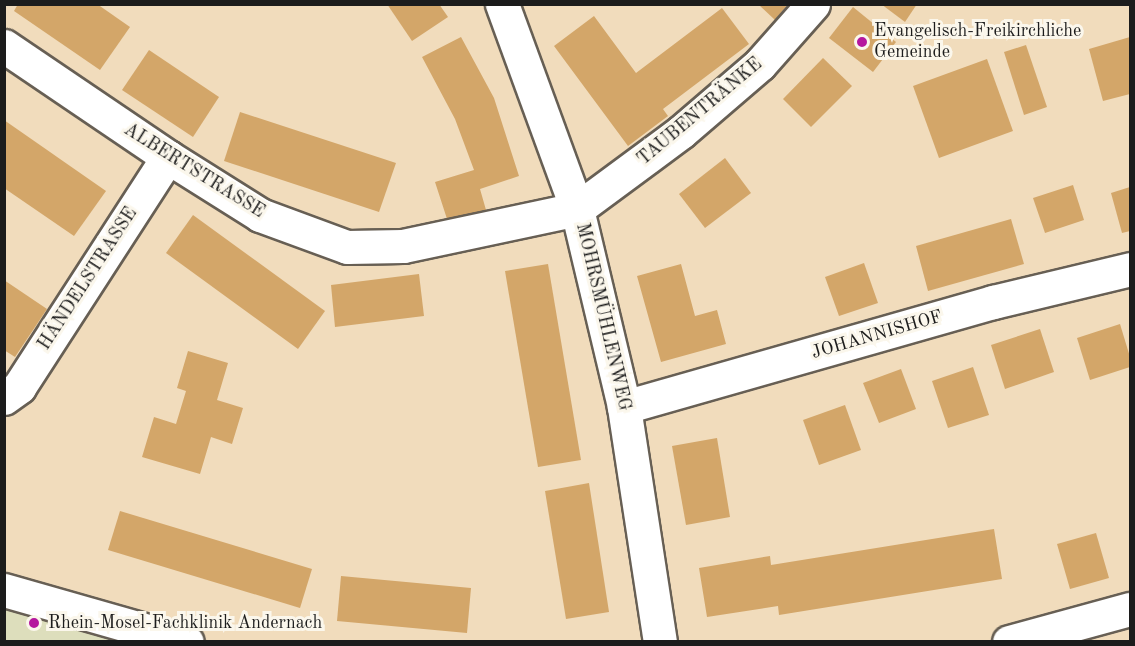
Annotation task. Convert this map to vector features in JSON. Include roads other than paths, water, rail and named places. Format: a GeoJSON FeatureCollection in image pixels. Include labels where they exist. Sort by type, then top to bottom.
{"type":"FeatureCollection","features":[{"type":"Feature","properties":{"kind":"street","name":"MOHRSMÜHLENWEG"},"geometry":{"type":"LineString","coordinates":[[502,4],[577,209],[624,407],[660,642]]}},
{"type":"Feature","properties":{"kind":"street","name":"TAUBENTRÄNKE"},"geometry":{"type":"LineString","coordinates":[[577,209],[681,132],[760,64],[813,4]]}},
{"type":"Feature","properties":{"kind":"street","name":"ALBERTSTRASSE"},"geometry":{"type":"LineString","coordinates":[[4,46],[168,157],[260,215],[347,247],[403,246],[577,209]]}},
{"type":"Feature","properties":{"kind":"street","name":"HÄNDELSTRASSE"},"geometry":{"type":"LineString","coordinates":[[4,398],[19,387],[168,157]]}},
{"type":"Feature","properties":{"kind":"street","name":"JOHANNISHOF"},"geometry":{"type":"LineString","coordinates":[[624,407],[993,302],[1131,269]]}},
{"type":"Feature","properties":{"kind":"street"},"geometry":{"type":"LineString","coordinates":[[4,590],[150,637],[187,642]]}},
{"type":"Feature","properties":{"kind":"street"},"geometry":{"type":"LineString","coordinates":[[1009,642],[1131,609]]}},
{"type":"Feature","properties":{"kind":"place","name":"Evangelisch-Freikirchliche Gemeinde"},"geometry":{"type":"Point","coordinates":[862,42]}},
{"type":"Feature","properties":{"kind":"place","name":"Rhein-Mosel-Fachklinik Andernach"},"geometry":{"type":"Point","coordinates":[34,623]}}]}
